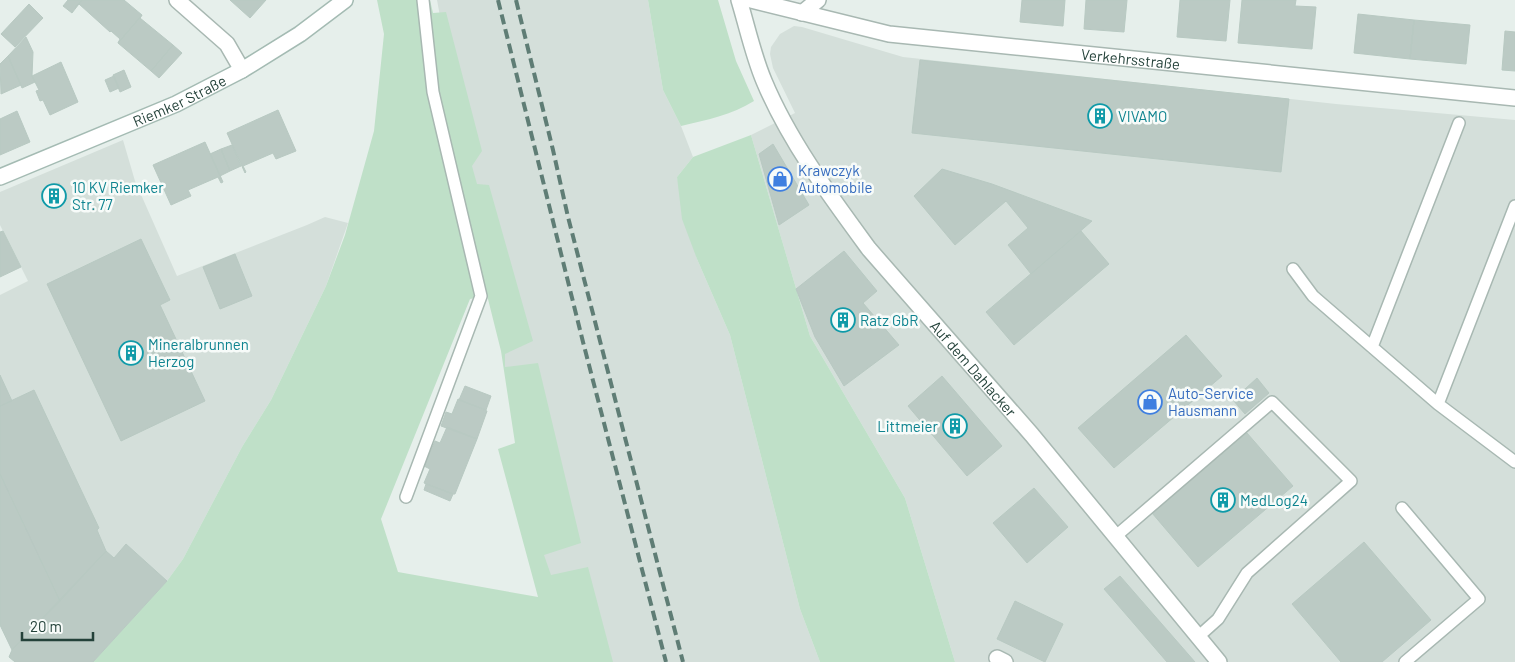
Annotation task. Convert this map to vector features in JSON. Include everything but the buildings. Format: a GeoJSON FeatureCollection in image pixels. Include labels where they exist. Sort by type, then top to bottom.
{"type":"FeatureCollection","features":[{"type":"Feature","properties":{"kind":"street"},"geometry":{"type":"LineString","coordinates":[[177,0],[227,44],[242,70]]}},
{"type":"Feature","properties":{"kind":"street","name":"Riemker Straße"},"geometry":{"type":"LineString","coordinates":[[0,177],[176,104],[242,70],[300,34],[345,0]]}},
{"type":"Feature","properties":{"kind":"street","name":"Auf dem Dahlacker"},"geometry":{"type":"LineString","coordinates":[[739,0],[763,79],[807,160],[845,216],[869,249],[1032,435],[1200,636],[1219,662]]}},
{"type":"Feature","properties":{"kind":"street","name":"Verkehrsstraße"},"geometry":{"type":"LineString","coordinates":[[751,0],[889,34],[1515,98]]}},
{"type":"Feature","properties":{"kind":"street"},"geometry":{"type":"LineString","coordinates":[[802,13],[818,0]]}},
{"type":"Feature","properties":{"kind":"lane"},"geometry":{"type":"LineString","coordinates":[[406,497],[481,296],[433,92],[423,0]]}},
{"type":"Feature","properties":{"kind":"lane"},"geometry":{"type":"LineString","coordinates":[[1372,347],[1459,123]]}},
{"type":"Feature","properties":{"kind":"lane"},"geometry":{"type":"LineString","coordinates":[[1438,404],[1515,206]]}},
{"type":"Feature","properties":{"kind":"lane"},"geometry":{"type":"LineString","coordinates":[[1293,269],[1312,296],[1438,404],[1514,459]]}},
{"type":"Feature","properties":{"kind":"lane"},"geometry":{"type":"LineString","coordinates":[[1116,536],[1272,402],[1351,482],[1247,573],[1218,619],[1200,636]]}},
{"type":"Feature","properties":{"kind":"lane"},"geometry":{"type":"LineString","coordinates":[[1402,508],[1479,599],[1405,662]]}},
{"type":"Feature","properties":{"kind":"shaded area"},"geometry":{"type":"Polygon","coordinates":[[[437,0],[648,0],[663,90],[681,126],[693,157],[677,177],[697,259],[730,335],[800,609],[820,662],[568,662],[540,559],[437,0]]]}},
{"type":"Feature","properties":{"kind":"shaded area"},"geometry":{"type":"Polygon","coordinates":[[[794,26],[903,57],[1336,104],[1515,120],[1515,662],[955,662],[905,498],[810,336],[751,135],[795,113],[773,68],[770,54],[771,47],[780,34],[794,26]]]}},
{"type":"Feature","properties":{"kind":"shaded area"},"geometry":{"type":"Polygon","coordinates":[[[123,140],[135,181],[177,276],[325,217],[348,223],[326,286],[271,400],[242,447],[183,559],[167,581],[93,662],[15,662],[9,657],[12,650],[0,625],[0,295],[28,281],[0,225],[0,192],[123,140]]]}},
{"type":"Feature","properties":{"kind":"green space"},"geometry":{"type":"Polygon","coordinates":[[[377,0],[430,0],[433,13],[446,12],[482,151],[472,166],[477,184],[489,185],[533,341],[505,354],[505,367],[538,363],[581,543],[544,555],[551,575],[588,567],[613,662],[93,662],[167,581],[183,559],[242,447],[271,400],[326,286],[345,235],[374,131],[384,34],[377,0]],[[487,295],[470,299],[381,519],[398,572],[538,597],[498,449],[515,443],[501,351],[487,295]]]}},
{"type":"Feature","properties":{"kind":"green space"},"geometry":{"type":"Polygon","coordinates":[[[648,0],[718,0],[736,61],[754,101],[728,113],[681,126],[663,90],[648,0]]]}},
{"type":"Feature","properties":{"kind":"green space"},"geometry":{"type":"Polygon","coordinates":[[[751,135],[810,336],[905,498],[955,662],[820,662],[800,609],[730,335],[682,219],[677,177],[693,157],[751,135]]]}},
{"type":"Feature","properties":{"kind":"railway"},"geometry":{"type":"LineString","coordinates":[[498,0],[583,342],[666,662]]}},
{"type":"Feature","properties":{"kind":"railway"},"geometry":{"type":"LineString","coordinates":[[516,0],[568,217],[683,662]]}},
{"type":"Feature","properties":{"kind":"place","name":"VIVAMO"},"geometry":{"type":"Point","coordinates":[1100,116]}},
{"type":"Feature","properties":{"kind":"place","name":"Krawczyk Automobile"},"geometry":{"type":"Point","coordinates":[780,179]}},
{"type":"Feature","properties":{"kind":"place","name":"10 KV Riemker Str. 77"},"geometry":{"type":"Point","coordinates":[54,196]}},
{"type":"Feature","properties":{"kind":"place","name":"Ratz GbR"},"geometry":{"type":"Point","coordinates":[843,320]}},
{"type":"Feature","properties":{"kind":"place","name":"Mineralbrunnen Herzog"},"geometry":{"type":"Point","coordinates":[131,353]}},
{"type":"Feature","properties":{"kind":"place","name":"Auto-Service Hausmann"},"geometry":{"type":"Point","coordinates":[1150,402]}},
{"type":"Feature","properties":{"kind":"place","name":"Littmeier"},"geometry":{"type":"Point","coordinates":[955,426]}},
{"type":"Feature","properties":{"kind":"place","name":"MedLog24"},"geometry":{"type":"Point","coordinates":[1223,500]}}]}
